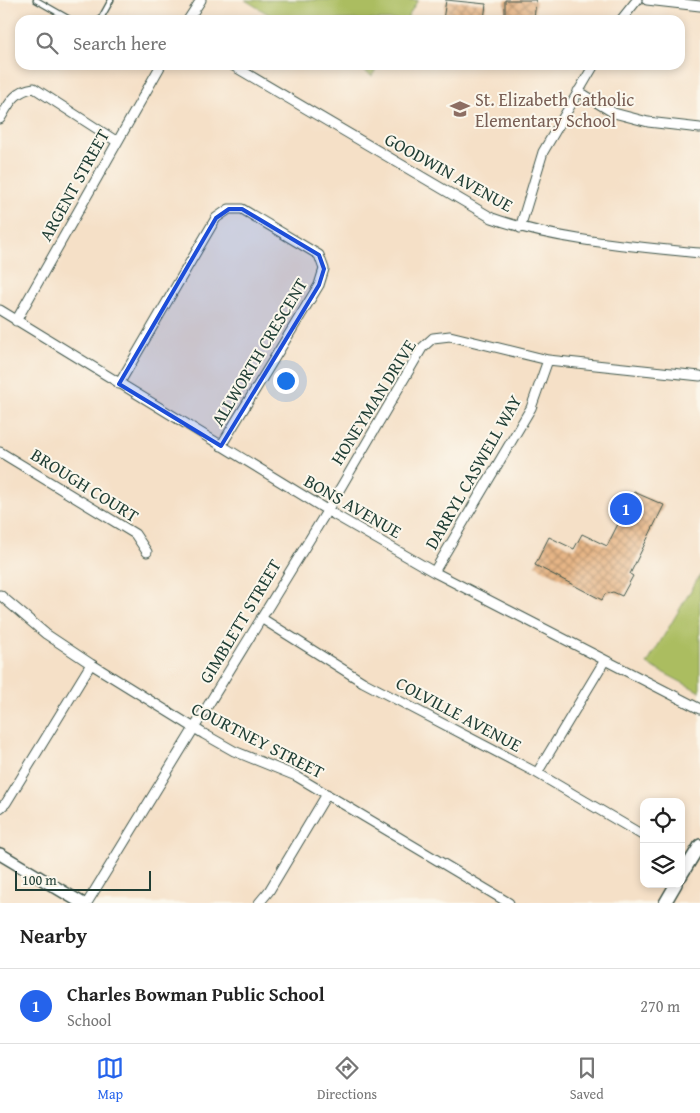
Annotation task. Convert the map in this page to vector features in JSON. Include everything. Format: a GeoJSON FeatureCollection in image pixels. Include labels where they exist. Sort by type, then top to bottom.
{"type":"FeatureCollection","features":[{"type":"Feature","properties":{"kind":"street"},"geometry":{"type":"LineString","coordinates":[[191,15],[201,0]]}},
{"type":"Feature","properties":{"kind":"street"},"geometry":{"type":"LineString","coordinates":[[626,15],[637,0]]}},
{"type":"Feature","properties":{"kind":"street"},"geometry":{"type":"LineString","coordinates":[[647,0],[700,6]]}},
{"type":"Feature","properties":{"kind":"street","name":"ARGENT STREET"},"geometry":{"type":"LineString","coordinates":[[16,321],[96,182],[116,141],[158,70]]}},
{"type":"Feature","properties":{"kind":"street","name":"GOODWIN AVENUE"},"geometry":{"type":"LineString","coordinates":[[240,70],[492,218],[520,228],[627,245],[700,253]]}},
{"type":"Feature","properties":{"kind":"street"},"geometry":{"type":"LineString","coordinates":[[520,228],[543,152],[591,70]]}},
{"type":"Feature","properties":{"kind":"street"},"geometry":{"type":"LineString","coordinates":[[0,119],[3,108],[23,90],[34,88],[116,141]]}},
{"type":"Feature","properties":{"kind":"street"},"geometry":{"type":"LineString","coordinates":[[578,91],[614,113],[648,122],[700,128]]}},
{"type":"Feature","properties":{"kind":"street","name":"ALLWORTH CRESCENT"},"geometry":{"type":"LineString","coordinates":[[119,384],[216,218],[229,209],[242,210],[319,255],[324,269],[319,285],[221,446]]}},
{"type":"Feature","properties":{"kind":"street","name":"BONS AVENUE"},"geometry":{"type":"LineString","coordinates":[[0,310],[327,510],[434,572],[700,709]]}},
{"type":"Feature","properties":{"kind":"street","name":"HONEYMAN DRIVE"},"geometry":{"type":"LineString","coordinates":[[327,510],[422,348],[433,338],[450,336],[548,360],[700,376]]}},
{"type":"Feature","properties":{"kind":"street","name":"DARRYL CASWELL WAY"},"geometry":{"type":"LineString","coordinates":[[434,572],[531,408],[548,360]]}},
{"type":"Feature","properties":{"kind":"street","name":"BROUGH COURT"},"geometry":{"type":"LineString","coordinates":[[0,452],[134,534],[147,552]]}},
{"type":"Feature","properties":{"kind":"street","name":"GIMBLETT STREET"},"geometry":{"type":"LineString","coordinates":[[87,903],[327,510]]}},
{"type":"Feature","properties":{"kind":"street","name":"COURTNEY STREET"},"geometry":{"type":"LineString","coordinates":[[0,595],[46,634],[90,664],[194,728],[234,751],[296,776],[509,903]]}},
{"type":"Feature","properties":{"kind":"street","name":"COLVILLE AVENUE"},"geometry":{"type":"LineString","coordinates":[[260,618],[363,682],[537,773],[640,834]]}},
{"type":"Feature","properties":{"kind":"street"},"geometry":{"type":"LineString","coordinates":[[537,773],[605,660]]}},
{"type":"Feature","properties":{"kind":"street"},"geometry":{"type":"LineString","coordinates":[[0,808],[6,803],[90,664]]}},
{"type":"Feature","properties":{"kind":"street"},"geometry":{"type":"LineString","coordinates":[[259,903],[269,891],[327,794]]}},
{"type":"Feature","properties":{"kind":"street"},"geometry":{"type":"LineString","coordinates":[[685,869],[700,845]]}},
{"type":"Feature","properties":{"kind":"street"},"geometry":{"type":"LineString","coordinates":[[0,854],[82,903]]}},
{"type":"Feature","properties":{"kind":"street"},"geometry":{"type":"LineString","coordinates":[[665,903],[674,888]]}},
{"type":"Feature","properties":{"kind":"lane"},"geometry":{"type":"LineString","coordinates":[[36,0],[62,15]]}},
{"type":"Feature","properties":{"kind":"lane"},"geometry":{"type":"LineString","coordinates":[[102,15],[110,0]]}},
{"type":"Feature","properties":{"kind":"highlighted area"},"geometry":{"type":"Polygon","coordinates":[[[229,209],[242,209],[319,255],[324,269],[319,285],[221,446],[119,384],[216,218],[229,209]]]}},
{"type":"Feature","properties":{"kind":"green space"},"geometry":{"type":"Polygon","coordinates":[[[245,0],[418,0],[409,15],[270,15],[245,0]]]}},
{"type":"Feature","properties":{"kind":"green space"},"geometry":{"type":"Polygon","coordinates":[[[362,70],[376,70],[372,76],[362,70]]]}},
{"type":"Feature","properties":{"kind":"green space"},"geometry":{"type":"Polygon","coordinates":[[[700,575],[700,692],[647,664],[700,575]]]}},
{"type":"Feature","properties":{"kind":"building"},"geometry":{"type":"Polygon","coordinates":[[[446,0],[486,4],[485,15],[444,15],[446,0]]]}},
{"type":"Feature","properties":{"kind":"building"},"geometry":{"type":"Polygon","coordinates":[[[505,0],[536,0],[534,15],[505,15],[505,0]]]}},
{"type":"Feature","properties":{"kind":"building"},"geometry":{"type":"Polygon","coordinates":[[[634,492],[664,505],[630,574],[633,576],[622,596],[613,592],[605,594],[602,600],[535,565],[549,537],[574,549],[582,534],[607,546],[634,492]]]}},
{"type":"Feature","properties":{"kind":"place","name":"St. Elizabeth Catholic Elementary School"},"geometry":{"type":"Point","coordinates":[460,109]}},
{"type":"Feature","properties":{"kind":"place","name":"Charles Bowman Public School"},"geometry":{"type":"Point","coordinates":[626,509]}}]}
